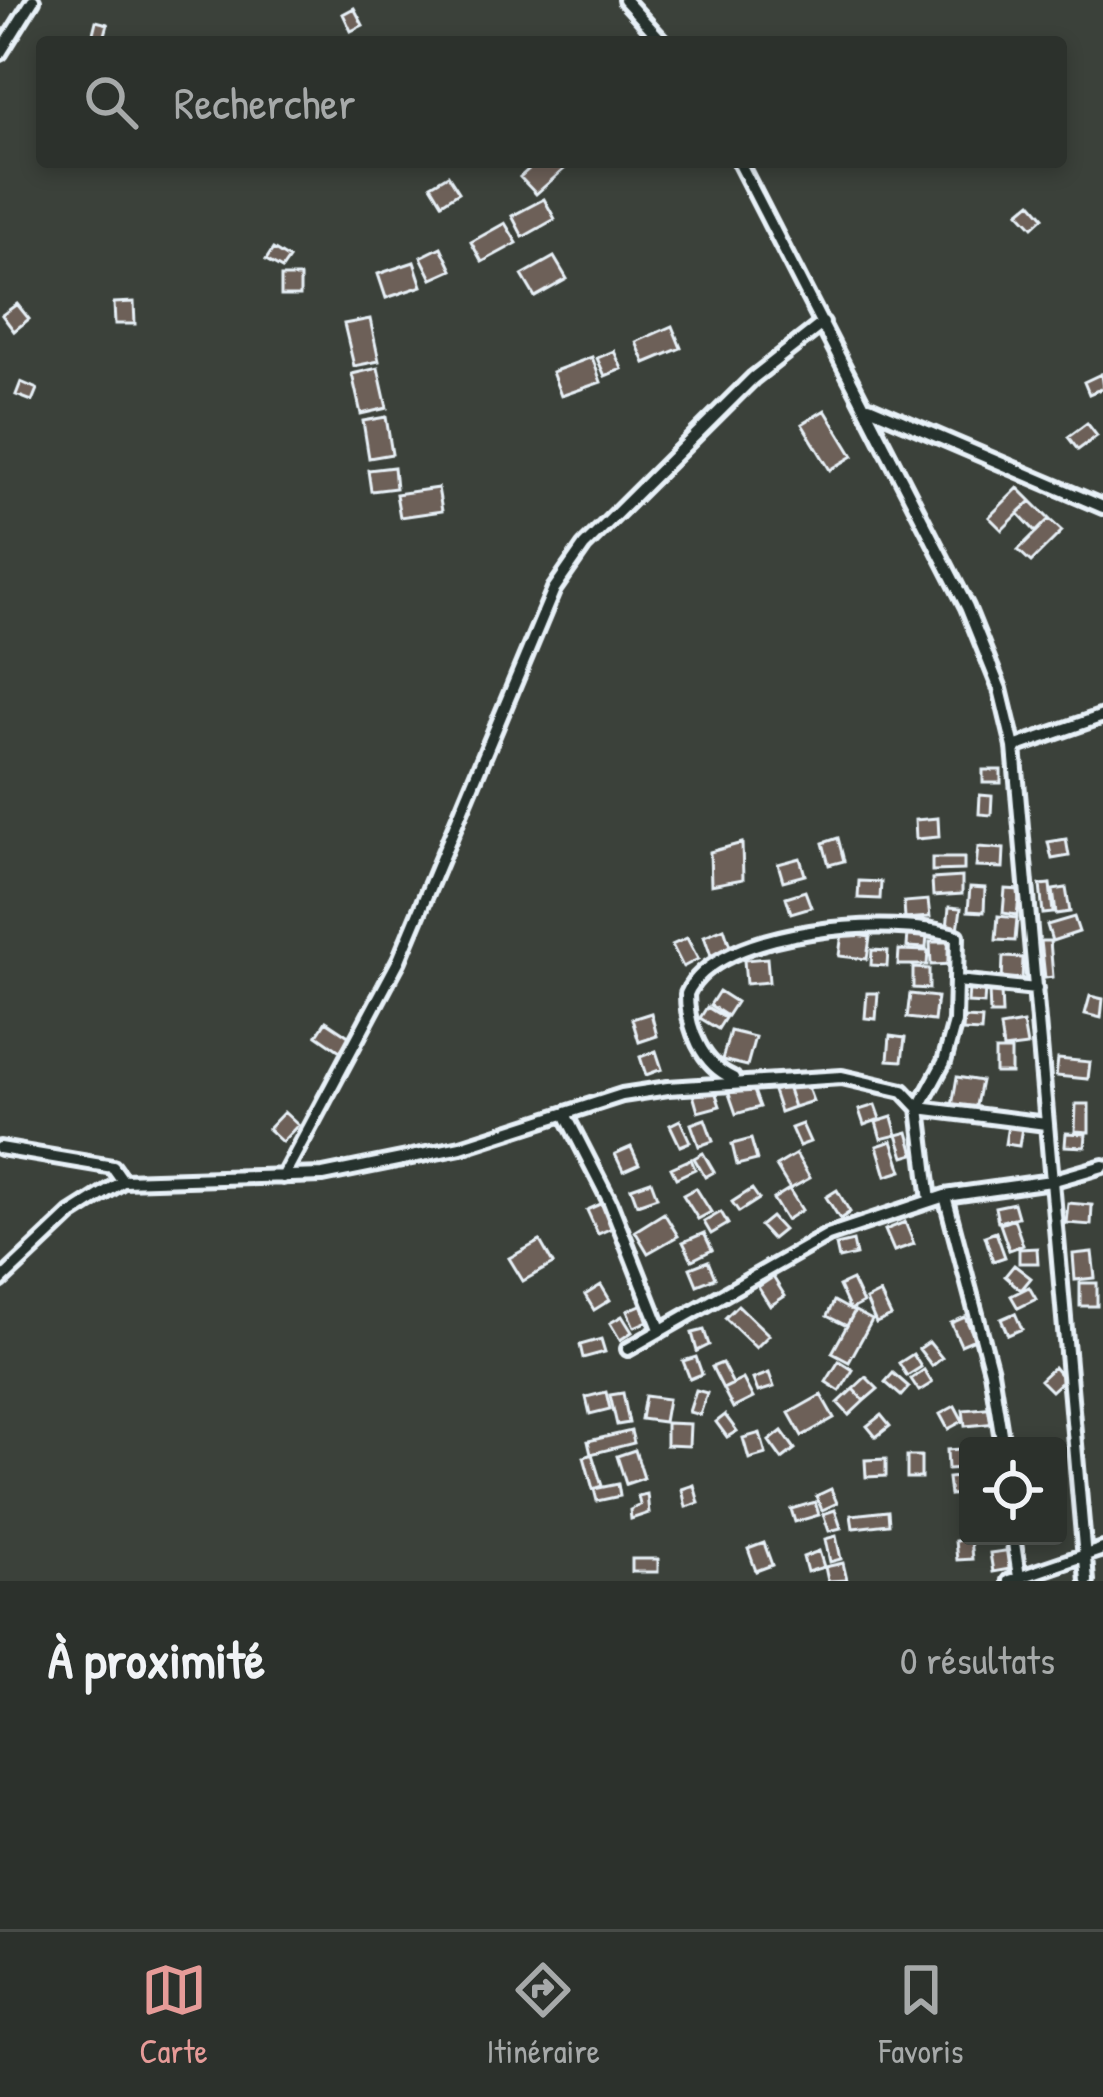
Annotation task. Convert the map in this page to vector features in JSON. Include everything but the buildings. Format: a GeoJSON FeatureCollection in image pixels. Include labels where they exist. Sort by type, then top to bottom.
{"type":"FeatureCollection","features":[{"type":"Feature","properties":{"kind":"street"},"geometry":{"type":"LineString","coordinates":[[0,53],[33,0]]}},
{"type":"Feature","properties":{"kind":"street"},"geometry":{"type":"LineString","coordinates":[[625,0],[658,36]]}},
{"type":"Feature","properties":{"kind":"street"},"geometry":{"type":"LineString","coordinates":[[639,0],[644,17]]}},
{"type":"Feature","properties":{"kind":"street"},"geometry":{"type":"LineString","coordinates":[[742,168],[868,407],[986,650],[1014,747],[1088,1581]]}},
{"type":"Feature","properties":{"kind":"street"},"geometry":{"type":"LineString","coordinates":[[284,1177],[398,960],[554,589],[584,545],[753,378],[823,323]]}},
{"type":"Feature","properties":{"kind":"street"},"geometry":{"type":"LineString","coordinates":[[868,407],[1103,507]]}},
{"type":"Feature","properties":{"kind":"street"},"geometry":{"type":"LineString","coordinates":[[1014,747],[1103,716]]}},
{"type":"Feature","properties":{"kind":"street"},"geometry":{"type":"LineString","coordinates":[[738,1080],[716,1071],[705,1058],[687,1005],[691,985],[726,961],[814,929],[944,932],[959,940],[956,1022],[944,1062],[919,1108],[930,1201]]}},
{"type":"Feature","properties":{"kind":"street"},"geometry":{"type":"LineString","coordinates":[[957,981],[1036,989]]}},
{"type":"Feature","properties":{"kind":"street"},"geometry":{"type":"LineString","coordinates":[[0,1281],[71,1214],[123,1181],[323,1175],[461,1147],[622,1095],[738,1080],[842,1077],[881,1082],[903,1091],[919,1108],[1046,1124]]}},
{"type":"Feature","properties":{"kind":"street"},"geometry":{"type":"LineString","coordinates":[[566,1116],[610,1202],[660,1329]]}},
{"type":"Feature","properties":{"kind":"street"},"geometry":{"type":"LineString","coordinates":[[0,1148],[113,1167],[123,1181]]}},
{"type":"Feature","properties":{"kind":"street"},"geometry":{"type":"LineString","coordinates":[[628,1349],[828,1235],[944,1196],[1051,1181],[1103,1166]]}},
{"type":"Feature","properties":{"kind":"street"},"geometry":{"type":"LineString","coordinates":[[944,1196],[991,1371],[1002,1437]]}},
{"type":"Feature","properties":{"kind":"street"},"geometry":{"type":"LineString","coordinates":[[1013,1545],[1014,1579],[1103,1549]]}}]}
